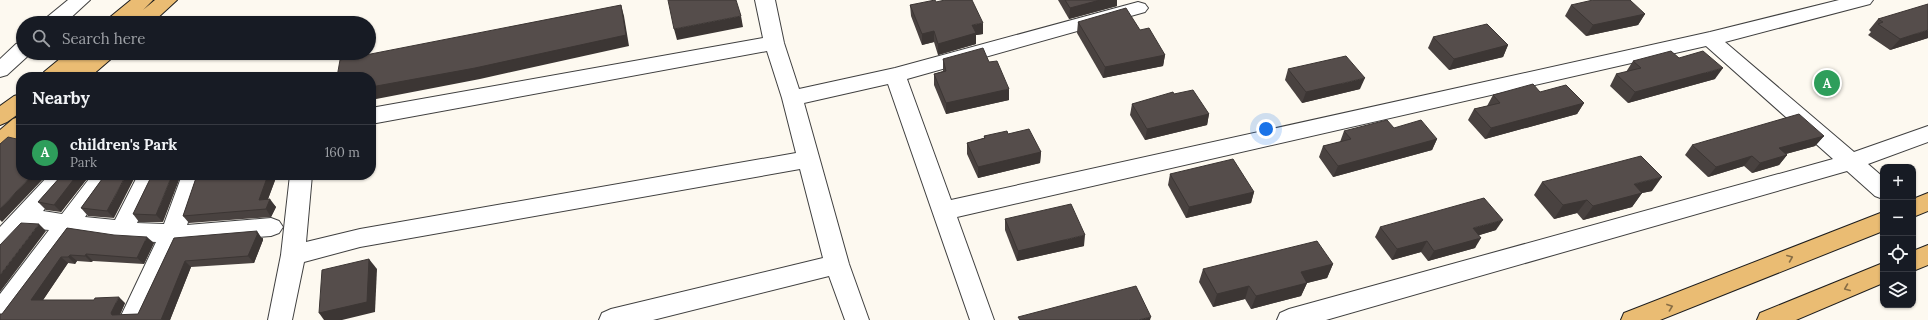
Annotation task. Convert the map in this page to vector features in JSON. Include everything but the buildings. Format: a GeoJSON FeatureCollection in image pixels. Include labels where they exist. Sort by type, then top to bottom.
{"type":"FeatureCollection","features":[{"type":"Feature","properties":{"kind":"main road"},"geometry":{"type":"LineString","coordinates":[[124,16],[143,0]]}},
{"type":"Feature","properties":{"kind":"main road"},"geometry":{"type":"LineString","coordinates":[[148,16],[167,0]]}},
{"type":"Feature","properties":{"kind":"main road"},"geometry":{"type":"LineString","coordinates":[[57,72],[72,60]]}},
{"type":"Feature","properties":{"kind":"main road"},"geometry":{"type":"LineString","coordinates":[[83,72],[97,60]]}},
{"type":"Feature","properties":{"kind":"main road"},"geometry":{"type":"LineString","coordinates":[[0,117],[16,106]]}},
{"type":"Feature","properties":{"kind":"main road"},"geometry":{"type":"LineString","coordinates":[[0,142],[16,128]]}},
{"type":"Feature","properties":{"kind":"main road"},"geometry":{"type":"LineString","coordinates":[[1916,207],[1928,202]]}},
{"type":"Feature","properties":{"kind":"main road"},"geometry":{"type":"LineString","coordinates":[[1633,320],[1880,221]]}},
{"type":"Feature","properties":{"kind":"main road"},"geometry":{"type":"LineString","coordinates":[[1916,260],[1928,255]]}},
{"type":"Feature","properties":{"kind":"main road"},"geometry":{"type":"LineString","coordinates":[[1769,320],[1880,275]]}},
{"type":"Feature","properties":{"kind":"street"},"geometry":{"type":"LineString","coordinates":[[61,16],[80,0]]}},
{"type":"Feature","properties":{"kind":"street"},"geometry":{"type":"LineString","coordinates":[[765,0],[774,43],[792,98],[838,264],[857,320]]}},
{"type":"Feature","properties":{"kind":"street"},"geometry":{"type":"LineString","coordinates":[[943,211],[1710,39],[1863,0]]}},
{"type":"Feature","properties":{"kind":"street"},"geometry":{"type":"LineString","coordinates":[[792,98],[895,75],[1138,8]]}},
{"type":"Feature","properties":{"kind":"street"},"geometry":{"type":"LineString","coordinates":[[1710,39],[1880,187]]}},
{"type":"Feature","properties":{"kind":"street"},"geometry":{"type":"LineString","coordinates":[[376,115],[774,43]]}},
{"type":"Feature","properties":{"kind":"street"},"geometry":{"type":"LineString","coordinates":[[0,70],[16,56]]}},
{"type":"Feature","properties":{"kind":"street"},"geometry":{"type":"LineString","coordinates":[[895,75],[982,320]]}},
{"type":"Feature","properties":{"kind":"street"},"geometry":{"type":"LineString","coordinates":[[1289,320],[1851,162],[1928,134]]}},
{"type":"Feature","properties":{"kind":"street"},"geometry":{"type":"LineString","coordinates":[[293,255],[360,238],[808,159]]}},
{"type":"Feature","properties":{"kind":"street"},"geometry":{"type":"LineString","coordinates":[[0,243],[57,180]]}},
{"type":"Feature","properties":{"kind":"street"},"geometry":{"type":"LineString","coordinates":[[0,313],[100,180]]}},
{"type":"Feature","properties":{"kind":"street"},"geometry":{"type":"LineString","coordinates":[[120,231],[146,180]]}},
{"type":"Feature","properties":{"kind":"street"},"geometry":{"type":"LineString","coordinates":[[131,320],[172,234],[191,180]]}},
{"type":"Feature","properties":{"kind":"street"},"geometry":{"type":"LineString","coordinates":[[280,320],[293,255],[300,180]]}},
{"type":"Feature","properties":{"kind":"street"},"geometry":{"type":"LineString","coordinates":[[22,218],[68,222],[120,231],[172,234],[271,227]]}},
{"type":"Feature","properties":{"kind":"street"},"geometry":{"type":"LineString","coordinates":[[611,320],[838,264]]}},
{"type":"Feature","properties":{"kind":"place","name":"children's Park"},"geometry":{"type":"Point","coordinates":[1827,83]}}]}
